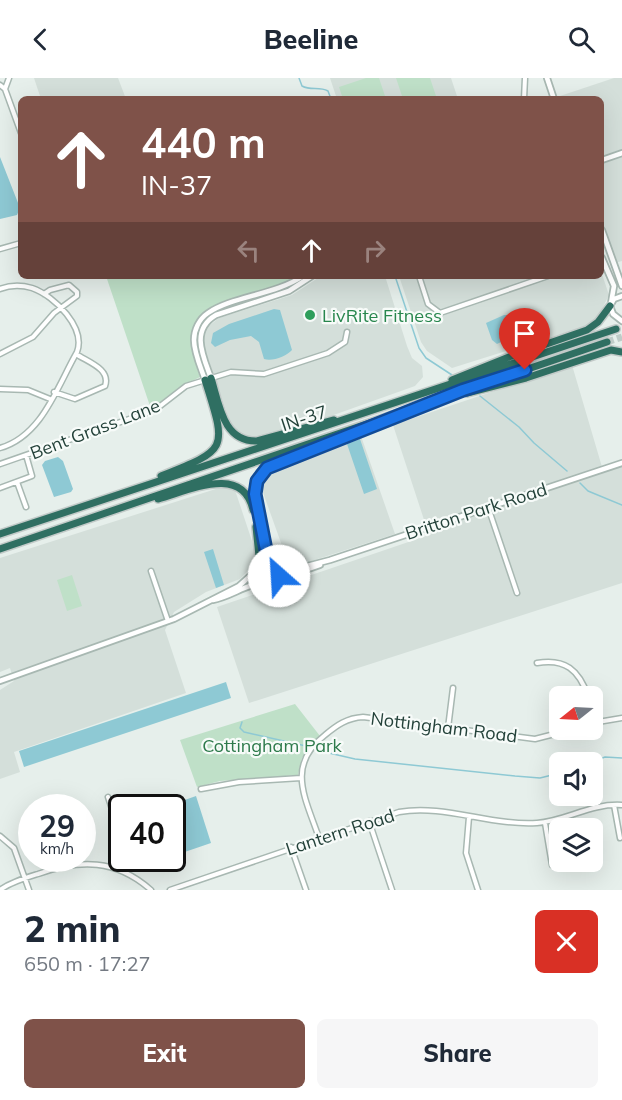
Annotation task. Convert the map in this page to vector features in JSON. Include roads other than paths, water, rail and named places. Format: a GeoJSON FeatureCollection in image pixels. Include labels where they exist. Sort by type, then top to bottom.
{"type":"FeatureCollection","features":[{"type":"Feature","properties":{"kind":"highway"},"geometry":{"type":"LineString","coordinates":[[417,396],[509,357],[587,330],[601,319],[611,305]]}},
{"type":"Feature","properties":{"kind":"highway","name":"IN-37"},"geometry":{"type":"LineString","coordinates":[[0,534],[616,329]]}},
{"type":"Feature","properties":{"kind":"highway","name":"IN-37"},"geometry":{"type":"LineString","coordinates":[[0,549],[406,413],[463,390],[608,342]]}},
{"type":"Feature","properties":{"kind":"highway"},"geometry":{"type":"LineString","coordinates":[[436,402],[520,380],[611,350],[622,352]]}},
{"type":"Feature","properties":{"kind":"highway"},"geometry":{"type":"LineString","coordinates":[[208,379],[226,424],[236,435],[246,440],[257,441],[352,414],[369,412]]}},
{"type":"Feature","properties":{"kind":"highway"},"geometry":{"type":"LineString","coordinates":[[118,494],[203,459],[212,452],[218,443],[220,430],[208,379]]}},
{"type":"Feature","properties":{"kind":"highway"},"geometry":{"type":"LineString","coordinates":[[277,567],[266,550],[255,494],[261,473],[273,464],[406,413]]}},
{"type":"Feature","properties":{"kind":"highway"},"geometry":{"type":"LineString","coordinates":[[126,507],[220,482],[236,485],[252,503],[261,552],[259,568]]}},
{"type":"Feature","properties":{"kind":"street"},"geometry":{"type":"LineString","coordinates":[[5,89],[9,78]]}},
{"type":"Feature","properties":{"kind":"street"},"geometry":{"type":"LineString","coordinates":[[524,96],[525,78]]}},
{"type":"Feature","properties":{"kind":"street"},"geometry":{"type":"LineString","coordinates":[[547,78],[553,96]]}},
{"type":"Feature","properties":{"kind":"street"},"geometry":{"type":"LineString","coordinates":[[0,85],[5,89],[18,125]]}},
{"type":"Feature","properties":{"kind":"street"},"geometry":{"type":"LineString","coordinates":[[604,159],[622,153]]}},
{"type":"Feature","properties":{"kind":"street"},"geometry":{"type":"LineString","coordinates":[[604,236],[622,286]]}},
{"type":"Feature","properties":{"kind":"street"},"geometry":{"type":"LineString","coordinates":[[0,249],[18,244]]}},
{"type":"Feature","properties":{"kind":"street"},"geometry":{"type":"LineString","coordinates":[[604,263],[614,286],[611,305],[613,314],[622,321]]}},
{"type":"Feature","properties":{"kind":"street"},"geometry":{"type":"LineString","coordinates":[[615,268],[622,265]]}},
{"type":"Feature","properties":{"kind":"street"},"geometry":{"type":"LineString","coordinates":[[208,379],[194,347],[196,327],[203,317],[214,310],[282,287],[297,279]]}},
{"type":"Feature","properties":{"kind":"street"},"geometry":{"type":"LineString","coordinates":[[208,379],[200,344],[202,326],[216,315],[290,291],[308,279]]}},
{"type":"Feature","properties":{"kind":"street"},"geometry":{"type":"LineString","coordinates":[[420,279],[428,304],[434,311],[440,313],[544,279]]}},
{"type":"Feature","properties":{"kind":"street"},"geometry":{"type":"LineString","coordinates":[[0,289],[24,286],[44,294],[60,309],[79,334],[76,354],[29,433],[17,442],[0,448]]}},
{"type":"Feature","properties":{"kind":"street"},"geometry":{"type":"LineString","coordinates":[[0,354],[33,337],[76,296],[74,286],[50,290],[44,294]]}},
{"type":"Feature","properties":{"kind":"street"},"geometry":{"type":"LineString","coordinates":[[611,305],[622,296]]}},
{"type":"Feature","properties":{"kind":"street","name":"Bent Grass Lane"},"geometry":{"type":"LineString","coordinates":[[0,464],[159,409],[182,388],[208,379],[233,372],[264,374],[328,352],[345,342],[347,332]]}},
{"type":"Feature","properties":{"kind":"street"},"geometry":{"type":"LineString","coordinates":[[54,392],[75,399],[105,386],[107,377],[104,372],[76,354]]}},
{"type":"Feature","properties":{"kind":"street"},"geometry":{"type":"LineString","coordinates":[[0,389],[28,390],[50,399]]}},
{"type":"Feature","properties":{"kind":"street"},"geometry":{"type":"LineString","coordinates":[[0,488],[32,476],[26,456]]}},
{"type":"Feature","properties":{"kind":"street","name":"Britton Park Road"},"geometry":{"type":"LineString","coordinates":[[275,582],[330,560],[622,463]]}},
{"type":"Feature","properties":{"kind":"street"},"geometry":{"type":"LineString","coordinates":[[17,482],[26,507]]}},
{"type":"Feature","properties":{"kind":"street"},"geometry":{"type":"LineString","coordinates":[[488,507],[517,593]]}},
{"type":"Feature","properties":{"kind":"street","name":"Britton Park Road"},"geometry":{"type":"LineString","coordinates":[[277,567],[292,570],[330,560]]}},
{"type":"Feature","properties":{"kind":"street"},"geometry":{"type":"LineString","coordinates":[[0,681],[168,621],[247,581],[259,568],[270,563],[277,567],[279,576],[275,582],[254,584],[231,596],[211,600]]}},
{"type":"Feature","properties":{"kind":"street"},"geometry":{"type":"LineString","coordinates":[[259,568],[259,580],[265,584]]}},
{"type":"Feature","properties":{"kind":"street"},"geometry":{"type":"LineString","coordinates":[[151,571],[168,621]]}},
{"type":"Feature","properties":{"kind":"street"},"geometry":{"type":"LineString","coordinates":[[537,663],[558,661],[568,666],[581,678],[584,686]]}},
{"type":"Feature","properties":{"kind":"street"},"geometry":{"type":"LineString","coordinates":[[448,728],[453,688]]}},
{"type":"Feature","properties":{"kind":"street","name":"Nottingham Road"},"geometry":{"type":"LineString","coordinates":[[301,778],[304,759],[314,744],[348,720],[363,717],[535,739],[549,735]]}},
{"type":"Feature","properties":{"kind":"street"},"geometry":{"type":"LineString","coordinates":[[603,721],[622,718]]}},
{"type":"Feature","properties":{"kind":"street"},"geometry":{"type":"LineString","coordinates":[[201,789],[239,782],[301,778],[319,838]]}},
{"type":"Feature","properties":{"kind":"street"},"geometry":{"type":"LineString","coordinates":[[614,805],[620,838]]}},
{"type":"Feature","properties":{"kind":"street","name":"Lantern Road"},"geometry":{"type":"LineString","coordinates":[[170,890],[369,821],[409,811],[525,823],[544,822],[598,806],[622,805]]}},
{"type":"Feature","properties":{"kind":"street"},"geometry":{"type":"LineString","coordinates":[[469,817],[466,853],[478,890]]}},
{"type":"Feature","properties":{"kind":"street"},"geometry":{"type":"LineString","coordinates":[[369,821],[392,890]]}},
{"type":"Feature","properties":{"kind":"street"},"geometry":{"type":"LineString","coordinates":[[544,822],[549,849]]}},
{"type":"Feature","properties":{"kind":"street"},"geometry":{"type":"LineString","coordinates":[[0,836],[14,848],[29,890]]}},
{"type":"Feature","properties":{"kind":"street"},"geometry":{"type":"LineString","coordinates":[[291,847],[306,890]]}},
{"type":"Feature","properties":{"kind":"street"},"geometry":{"type":"LineString","coordinates":[[0,890],[25,878],[72,862],[108,866]]}},
{"type":"Feature","properties":{"kind":"street"},"geometry":{"type":"LineString","coordinates":[[126,872],[150,890]]}},
{"type":"Feature","properties":{"kind":"water"},"geometry":{"type":"Polygon","coordinates":[[[0,157],[18,203],[18,213],[17,215],[0,219],[0,157]]]}},
{"type":"Feature","properties":{"kind":"water"},"geometry":{"type":"Polygon","coordinates":[[[274,309],[280,310],[292,350],[287,354],[275,359],[264,359],[259,342],[251,336],[230,340],[215,347],[211,343],[213,333],[229,324],[274,309]]]}},
{"type":"Feature","properties":{"kind":"water"},"geometry":{"type":"Polygon","coordinates":[[[508,315],[515,335],[497,344],[492,340],[486,323],[508,315]]]}},
{"type":"Feature","properties":{"kind":"water"},"geometry":{"type":"Polygon","coordinates":[[[360,439],[377,489],[364,494],[347,444],[360,439]]]}},
{"type":"Feature","properties":{"kind":"water"},"geometry":{"type":"Polygon","coordinates":[[[58,457],[63,461],[73,489],[71,492],[54,497],[42,465],[45,461],[58,457]]]}},
{"type":"Feature","properties":{"kind":"water"},"geometry":{"type":"Polygon","coordinates":[[[213,549],[224,585],[216,588],[204,552],[213,549]]]}},
{"type":"Feature","properties":{"kind":"water"},"geometry":{"type":"Polygon","coordinates":[[[226,682],[231,698],[24,767],[19,751],[226,682]]]}},
{"type":"Feature","properties":{"kind":"water"},"geometry":{"type":"Polygon","coordinates":[[[196,796],[211,843],[186,852],[186,800],[196,796]]]}},
{"type":"Feature","properties":{"kind":"waterway"},"geometry":{"type":"LineString","coordinates":[[299,78],[302,86],[328,91],[330,96]]}},
{"type":"Feature","properties":{"kind":"waterway"},"geometry":{"type":"LineString","coordinates":[[396,279],[419,348],[426,358],[452,375]]}},
{"type":"Feature","properties":{"kind":"waterway"},"geometry":{"type":"LineString","coordinates":[[480,396],[519,427],[567,471]]}},
{"type":"Feature","properties":{"kind":"waterway"},"geometry":{"type":"LineString","coordinates":[[580,483],[588,491],[622,505]]}},
{"type":"Feature","properties":{"kind":"waterway"},"geometry":{"type":"LineString","coordinates":[[242,722],[240,728],[244,732],[306,746]]}},
{"type":"Feature","properties":{"kind":"waterway"},"geometry":{"type":"LineString","coordinates":[[316,750],[355,759],[515,776],[540,778],[549,776]]}},
{"type":"Feature","properties":{"kind":"waterway"},"geometry":{"type":"LineString","coordinates":[[603,758],[622,758]]}},
{"type":"Feature","properties":{"kind":"tunnel"},"geometry":{"type":"LineString","coordinates":[[607,342],[622,337]]}},
{"type":"Feature","properties":{"kind":"place","name":"LivRite Fitness"},"geometry":{"type":"Point","coordinates":[310,315]}},
{"type":"Feature","properties":{"kind":"park label","name":"Cottingham Park"},"geometry":{"type":"Point","coordinates":[272,745]}}]}
